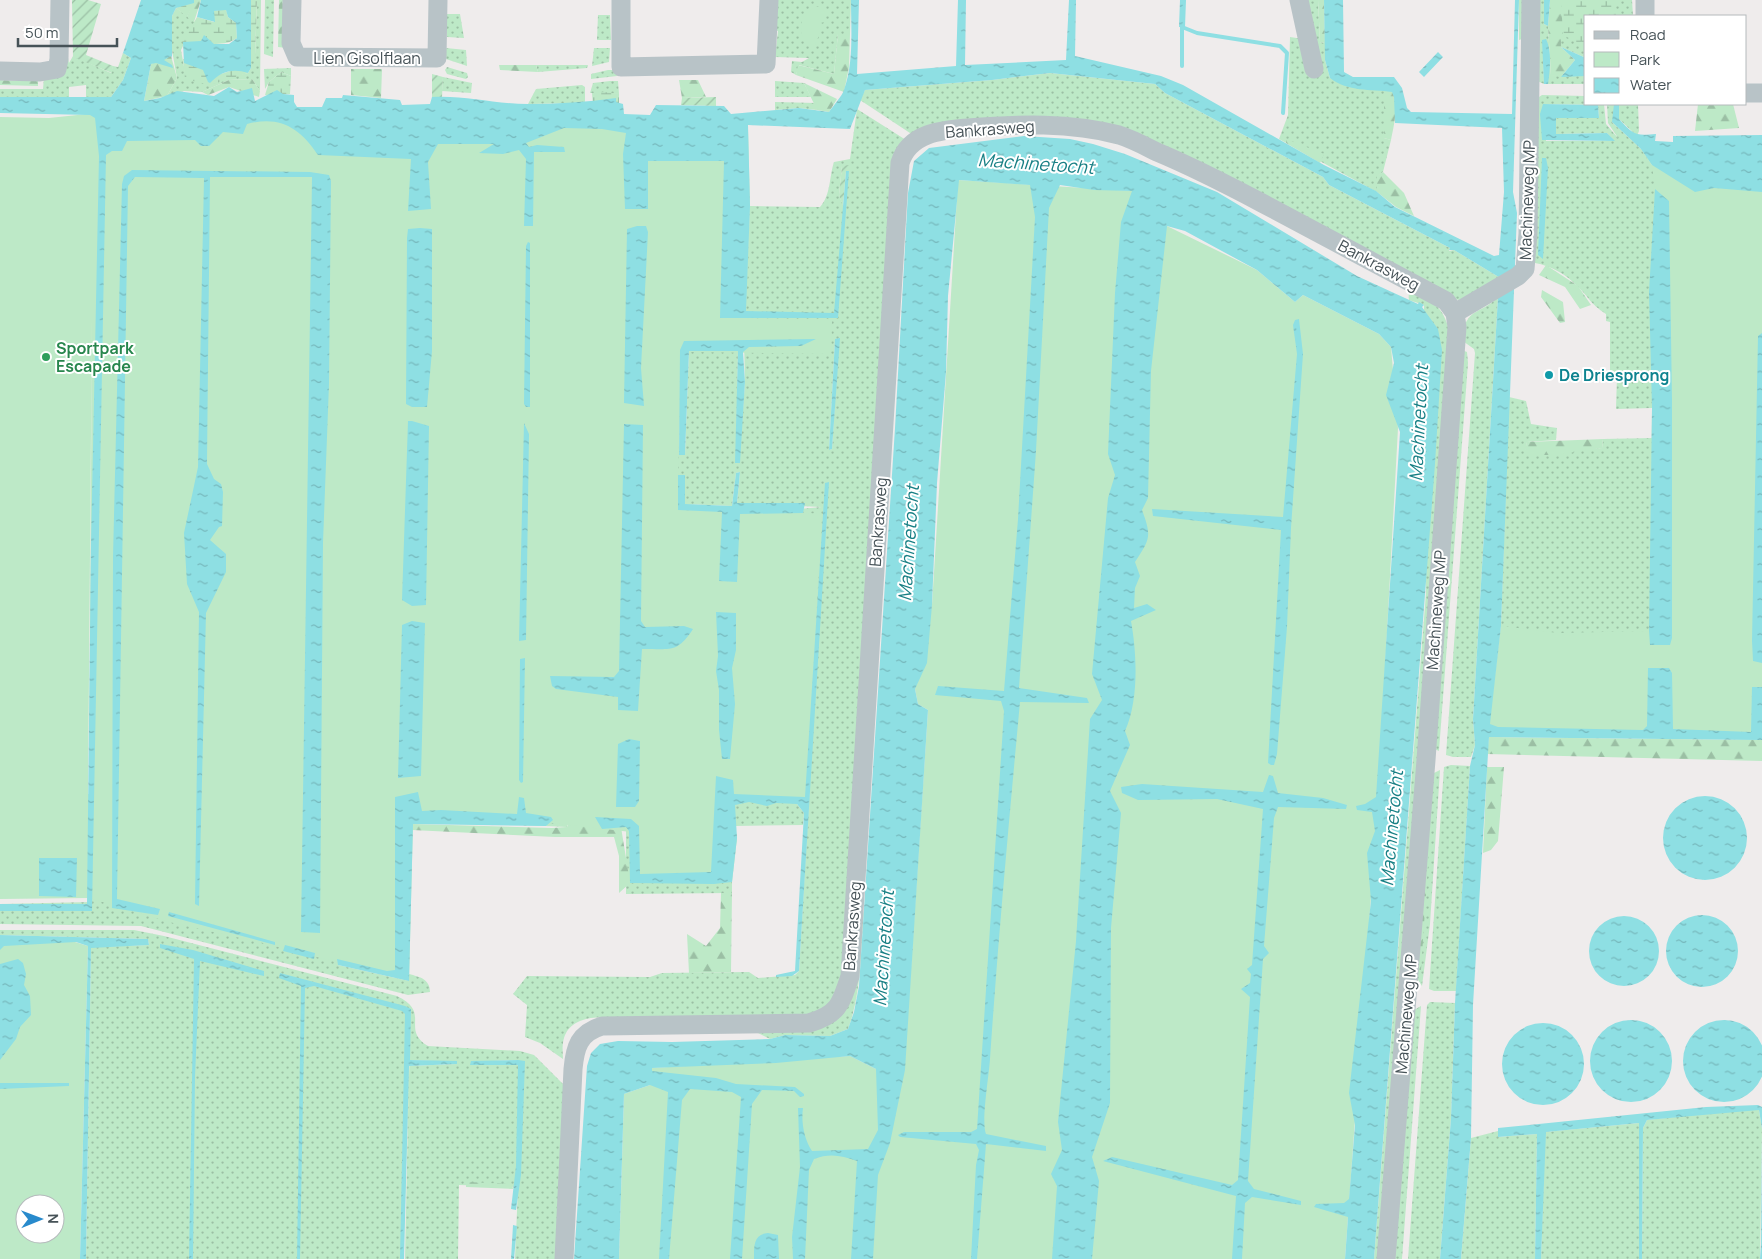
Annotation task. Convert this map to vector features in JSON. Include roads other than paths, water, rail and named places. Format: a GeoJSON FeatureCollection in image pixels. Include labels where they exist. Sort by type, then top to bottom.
{"type":"FeatureCollection","features":[{"type":"Feature","properties":{"kind":"street"},"geometry":{"type":"LineString","coordinates":[[0,71],[40,72],[56,69],[59,60],[60,0]]}},
{"type":"Feature","properties":{"kind":"street","name":"Lien Gisolflaan"},"geometry":{"type":"LineString","coordinates":[[292,0],[291,43],[297,57],[318,58],[437,58],[438,0]]}},
{"type":"Feature","properties":{"kind":"street"},"geometry":{"type":"LineString","coordinates":[[621,0],[621,67],[766,64],[769,0]]}},
{"type":"Feature","properties":{"kind":"street"},"geometry":{"type":"LineString","coordinates":[[1299,0],[1314,68]]}},
{"type":"Feature","properties":{"kind":"street","name":"Machineweg MP"},"geometry":{"type":"LineString","coordinates":[[1386,1259],[1426,760],[1457,327],[1455,313],[1518,276],[1525,269],[1527,259],[1530,0]]}},
{"type":"Feature","properties":{"kind":"street"},"geometry":{"type":"LineString","coordinates":[[1645,0],[1645,15]]}},
{"type":"Feature","properties":{"kind":"street"},"geometry":{"type":"LineString","coordinates":[[1747,93],[1762,93]]}},
{"type":"Feature","properties":{"kind":"street","name":"Bankrasweg"},"geometry":{"type":"LineString","coordinates":[[564,1259],[572,1076],[575,1050],[580,1038],[594,1028],[602,1026],[809,1023],[828,1017],[839,1004],[850,976],[900,163],[903,152],[912,141],[926,135],[959,128],[1023,125],[1071,127],[1119,135],[1210,175],[1446,300],[1455,313]]}},
{"type":"Feature","properties":{"kind":"water"},"geometry":{"type":"Polygon","coordinates":[[[141,0],[194,0],[194,3],[176,8],[172,16],[172,58],[171,56],[164,60],[172,65],[173,68],[156,63],[151,64],[144,101],[160,98],[177,91],[214,96],[229,87],[237,92],[252,88],[255,101],[277,90],[283,94],[294,95],[294,102],[297,107],[322,107],[326,98],[342,98],[343,95],[400,100],[402,105],[430,104],[432,97],[456,97],[528,104],[616,98],[616,102],[623,104],[624,114],[650,115],[656,105],[724,106],[731,114],[799,108],[829,112],[843,92],[847,79],[851,45],[851,0],[859,0],[857,74],[956,66],[958,0],[966,0],[965,65],[1066,60],[1069,0],[1076,0],[1075,56],[1161,76],[1183,85],[1324,165],[1376,191],[1395,207],[1494,256],[1499,255],[1504,192],[1502,128],[1395,123],[1394,97],[1392,92],[1352,88],[1330,78],[1325,60],[1324,0],[1343,0],[1344,72],[1353,77],[1394,77],[1402,88],[1407,108],[1411,112],[1512,114],[1515,0],[1519,0],[1513,192],[1517,213],[1501,626],[1490,724],[1498,727],[1643,730],[1647,726],[1648,668],[1669,668],[1672,673],[1673,729],[1751,732],[1752,687],[1762,687],[1762,740],[1489,737],[1473,1005],[1471,1138],[1461,1259],[1440,1259],[1451,1118],[1455,1003],[1470,766],[1475,745],[1473,719],[1498,297],[1502,279],[1454,250],[1449,250],[1450,248],[1329,185],[1323,177],[1165,93],[1155,84],[1050,73],[992,80],[865,90],[850,129],[748,125],[750,206],[746,311],[834,313],[846,171],[849,171],[838,318],[720,318],[724,161],[648,161],[648,209],[625,209],[623,154],[626,133],[602,129],[564,128],[526,143],[529,147],[537,145],[564,147],[565,152],[534,152],[533,226],[524,226],[526,159],[519,150],[503,154],[479,153],[494,144],[438,144],[428,162],[431,209],[408,211],[411,159],[318,155],[296,131],[288,126],[269,121],[247,124],[243,134],[223,132],[209,146],[201,146],[195,140],[127,141],[122,151],[112,151],[106,155],[92,911],[0,911],[0,904],[87,904],[91,545],[99,156],[95,118],[90,115],[0,113],[0,97],[111,97],[123,80],[131,58],[123,53],[141,0]]]}},
{"type":"Feature","properties":{"kind":"water"},"geometry":{"type":"Polygon","coordinates":[[[201,0],[251,0],[251,68],[248,73],[232,71],[223,73],[210,83],[203,70],[184,63],[183,42],[201,41],[204,35],[214,44],[229,44],[237,38],[236,23],[228,17],[226,10],[214,11],[215,22],[197,17],[201,0]]]}},
{"type":"Feature","properties":{"kind":"water"},"geometry":{"type":"Polygon","coordinates":[[[1180,0],[1186,0],[1185,27],[1179,27],[1180,0]]]}},
{"type":"Feature","properties":{"kind":"water"},"geometry":{"type":"Polygon","coordinates":[[[1544,0],[1550,0],[1548,26],[1544,24],[1544,0]]]}},
{"type":"Feature","properties":{"kind":"water"},"geometry":{"type":"Polygon","coordinates":[[[1546,39],[1550,55],[1550,67],[1548,84],[1544,84],[1542,40],[1546,39]]]}},
{"type":"Feature","properties":{"kind":"water"},"geometry":{"type":"Polygon","coordinates":[[[1561,47],[1584,57],[1584,76],[1561,77],[1575,60],[1561,47]]]}},
{"type":"Feature","properties":{"kind":"water"},"geometry":{"type":"Polygon","coordinates":[[[1438,52],[1443,57],[1424,77],[1419,72],[1438,52]]]}},
{"type":"Feature","properties":{"kind":"water"},"geometry":{"type":"Polygon","coordinates":[[[1543,104],[1598,105],[1599,118],[1556,118],[1556,134],[1607,133],[1615,141],[1542,140],[1540,114],[1543,104]]]}},
{"type":"Feature","properties":{"kind":"water"},"geometry":{"type":"Polygon","coordinates":[[[1614,105],[1619,105],[1619,119],[1628,128],[1635,133],[1643,135],[1656,134],[1655,141],[1673,142],[1673,136],[1762,135],[1762,192],[1714,188],[1695,192],[1652,165],[1641,149],[1612,122],[1614,105]]]}},
{"type":"Feature","properties":{"kind":"water","name":"Machinetocht"},"geometry":{"type":"Polygon","coordinates":[[[1024,136],[1070,139],[1093,144],[1125,154],[1217,192],[1357,276],[1424,305],[1422,307],[1438,329],[1442,350],[1435,464],[1374,1259],[1345,1259],[1348,1217],[1314,1207],[1316,1204],[1344,1203],[1349,1199],[1355,1125],[1349,1093],[1371,901],[1367,853],[1375,831],[1372,812],[1357,810],[1356,806],[1365,804],[1376,797],[1400,432],[1386,395],[1394,363],[1391,347],[1379,334],[1303,295],[1295,302],[1257,270],[1185,231],[1167,226],[1151,371],[1148,498],[1142,510],[1147,526],[1148,538],[1135,562],[1140,576],[1135,588],[1134,608],[1147,604],[1156,610],[1131,621],[1135,648],[1136,677],[1133,705],[1125,731],[1130,745],[1110,791],[1121,813],[1111,928],[1110,1103],[1092,1157],[1099,1181],[1092,1259],[1052,1259],[1057,1186],[1051,1174],[1062,1150],[1058,1122],[1076,941],[1090,719],[1102,700],[1092,674],[1108,498],[1115,475],[1108,454],[1115,293],[1121,222],[1132,191],[1094,190],[1060,185],[1049,208],[1036,451],[1019,688],[1087,698],[1089,703],[1020,702],[984,1120],[986,1134],[1046,1146],[1046,1151],[986,1144],[977,1259],[971,1259],[976,1165],[979,1150],[976,1144],[900,1137],[898,1135],[904,1132],[971,1132],[977,1129],[1004,711],[1001,701],[935,695],[938,686],[1004,691],[1018,519],[1035,217],[1030,185],[959,180],[948,296],[946,372],[937,483],[932,605],[927,663],[915,689],[918,704],[928,710],[905,1070],[890,1143],[878,1175],[873,1259],[851,1259],[857,1161],[830,1155],[814,1159],[809,1170],[805,1259],[793,1259],[792,1237],[800,1167],[798,1108],[803,1108],[804,1130],[812,1151],[868,1149],[878,1130],[876,1069],[850,1056],[776,1063],[652,1068],[652,1071],[716,1078],[736,1084],[795,1087],[804,1094],[804,1096],[800,1097],[794,1091],[762,1090],[752,1104],[742,1259],[730,1259],[741,1097],[732,1092],[690,1089],[682,1100],[669,1259],[659,1259],[668,1092],[650,1085],[624,1094],[619,1259],[574,1259],[587,1066],[591,1053],[600,1044],[618,1041],[672,1042],[770,1039],[785,1035],[830,1036],[848,1029],[854,1012],[859,986],[895,428],[908,193],[914,161],[929,148],[1024,136]]]}},
{"type":"Feature","properties":{"kind":"water"},"geometry":{"type":"Polygon","coordinates":[[[1542,158],[1546,158],[1548,168],[1543,259],[1538,255],[1542,158]]]}},
{"type":"Feature","properties":{"kind":"water"},"geometry":{"type":"Polygon","coordinates":[[[132,170],[310,172],[329,175],[331,181],[329,384],[323,543],[320,933],[301,932],[312,177],[210,177],[207,464],[214,479],[221,484],[223,492],[222,526],[219,527],[210,540],[226,554],[226,572],[206,613],[199,906],[195,904],[199,612],[187,584],[184,533],[198,467],[204,178],[135,177],[128,186],[117,899],[160,909],[158,915],[112,908],[113,557],[122,184],[124,176],[132,170]]]}},
{"type":"Feature","properties":{"kind":"water"},"geometry":{"type":"Polygon","coordinates":[[[1655,189],[1669,201],[1672,400],[1672,638],[1670,645],[1650,645],[1649,631],[1652,408],[1649,292],[1655,189]]]}},
{"type":"Feature","properties":{"kind":"water"},"geometry":{"type":"Polygon","coordinates":[[[646,226],[648,232],[641,368],[644,406],[624,403],[627,229],[646,226]]]}},
{"type":"Feature","properties":{"kind":"water"},"geometry":{"type":"Polygon","coordinates":[[[408,229],[432,229],[432,351],[427,407],[412,407],[406,404],[407,238],[408,229]]]}},
{"type":"Feature","properties":{"kind":"water"},"geometry":{"type":"Polygon","coordinates":[[[528,242],[530,243],[530,407],[526,407],[524,404],[526,246],[528,242]]]}},
{"type":"Feature","properties":{"kind":"water"},"geometry":{"type":"Polygon","coordinates":[[[1299,319],[1303,354],[1291,528],[1287,627],[1277,754],[1274,765],[1271,765],[1268,763],[1281,530],[1153,516],[1152,509],[1283,517],[1297,354],[1293,325],[1295,320],[1299,319]]]}},
{"type":"Feature","properties":{"kind":"water"},"geometry":{"type":"Polygon","coordinates":[[[1762,333],[1762,663],[1753,661],[1752,641],[1758,336],[1762,333]]]}},
{"type":"Feature","properties":{"kind":"water"},"geometry":{"type":"Polygon","coordinates":[[[840,338],[832,449],[829,450],[835,339],[840,338]]]}},
{"type":"Feature","properties":{"kind":"water"},"geometry":{"type":"Polygon","coordinates":[[[816,339],[801,346],[749,347],[743,352],[745,382],[740,463],[735,463],[738,351],[689,351],[685,455],[679,455],[680,350],[684,341],[816,339]]]}},
{"type":"Feature","properties":{"kind":"water"},"geometry":{"type":"Polygon","coordinates":[[[408,421],[429,426],[426,605],[412,606],[402,600],[408,421]]]}},
{"type":"Feature","properties":{"kind":"water"},"geometry":{"type":"Polygon","coordinates":[[[524,423],[529,434],[526,640],[519,641],[524,423]]]}},
{"type":"Feature","properties":{"kind":"water"},"geometry":{"type":"Polygon","coordinates":[[[624,424],[643,425],[641,621],[645,627],[684,626],[693,629],[682,643],[672,648],[642,649],[638,711],[618,710],[618,697],[556,689],[552,686],[550,676],[614,677],[619,671],[624,424]]]}},
{"type":"Feature","properties":{"kind":"water"},"geometry":{"type":"Polygon","coordinates":[[[740,472],[737,503],[805,503],[803,513],[740,514],[737,582],[719,581],[722,512],[678,510],[678,475],[685,475],[685,504],[732,506],[736,473],[740,472]]]}},
{"type":"Feature","properties":{"kind":"water"},"geometry":{"type":"Polygon","coordinates":[[[829,482],[799,971],[792,976],[776,977],[776,975],[795,971],[804,813],[797,804],[776,803],[767,806],[749,802],[735,805],[737,838],[732,882],[714,884],[630,883],[629,831],[626,827],[602,829],[595,817],[631,819],[639,826],[640,874],[711,872],[716,776],[733,780],[734,794],[805,797],[825,483],[829,482]]]}},
{"type":"Feature","properties":{"kind":"water"},"geometry":{"type":"Polygon","coordinates":[[[716,612],[736,613],[736,650],[732,668],[735,704],[730,759],[722,759],[719,730],[716,612]]]}},
{"type":"Feature","properties":{"kind":"water"},"geometry":{"type":"Polygon","coordinates":[[[412,621],[425,623],[421,776],[398,778],[402,625],[412,621]]]}},
{"type":"Feature","properties":{"kind":"water"},"geometry":{"type":"Polygon","coordinates":[[[525,658],[523,782],[521,783],[519,780],[520,659],[525,658]]]}},
{"type":"Feature","properties":{"kind":"water"},"geometry":{"type":"Polygon","coordinates":[[[629,739],[640,741],[639,801],[635,807],[616,807],[618,744],[629,739]]]}},
{"type":"Feature","properties":{"kind":"water"},"geometry":{"type":"Polygon","coordinates":[[[1269,775],[1273,776],[1278,793],[1323,798],[1347,805],[1346,809],[1278,807],[1274,818],[1264,946],[1269,953],[1263,959],[1248,1181],[1254,1189],[1301,1201],[1301,1205],[1252,1197],[1245,1203],[1242,1259],[1232,1259],[1236,1196],[1103,1161],[1112,1157],[1232,1185],[1238,1180],[1250,997],[1241,989],[1250,983],[1251,974],[1247,969],[1252,965],[1263,809],[1217,799],[1138,800],[1122,793],[1121,787],[1142,784],[1263,792],[1269,775]]]}},
{"type":"Feature","properties":{"kind":"water"},"geometry":{"type":"Polygon","coordinates":[[[418,792],[422,811],[441,810],[517,814],[519,797],[524,798],[526,813],[551,817],[553,820],[546,826],[413,824],[409,981],[338,965],[337,959],[387,971],[395,970],[395,797],[418,792]]]}},
{"type":"Feature","properties":{"kind":"water"},"geometry":{"type":"Polygon","coordinates":[[[1697,796],[1713,796],[1729,803],[1740,814],[1747,830],[1744,854],[1735,868],[1729,873],[1713,880],[1697,880],[1681,873],[1670,862],[1663,846],[1663,830],[1670,814],[1681,803],[1697,796]]]}},
{"type":"Feature","properties":{"kind":"water"},"geometry":{"type":"Polygon","coordinates":[[[39,858],[77,858],[76,897],[39,896],[39,858]]]}},
{"type":"Feature","properties":{"kind":"water"},"geometry":{"type":"Polygon","coordinates":[[[169,912],[275,942],[275,945],[168,916],[169,912]]]}},
{"type":"Feature","properties":{"kind":"water"},"geometry":{"type":"Polygon","coordinates":[[[1702,915],[1722,921],[1732,931],[1738,951],[1732,971],[1722,981],[1702,987],[1682,981],[1672,971],[1666,951],[1672,931],[1682,921],[1702,915]]]}},
{"type":"Feature","properties":{"kind":"water"},"geometry":{"type":"Polygon","coordinates":[[[1624,916],[1637,919],[1649,926],[1656,938],[1659,951],[1656,964],[1649,976],[1637,983],[1624,986],[1611,983],[1599,976],[1592,964],[1589,951],[1592,938],[1599,926],[1611,919],[1624,916]]]}},
{"type":"Feature","properties":{"kind":"water"},"geometry":{"type":"Polygon","coordinates":[[[0,935],[148,939],[149,945],[91,948],[86,1259],[80,1259],[88,946],[76,942],[4,946],[0,950],[0,935]]]}},
{"type":"Feature","properties":{"kind":"water"},"geometry":{"type":"Polygon","coordinates":[[[160,944],[193,950],[264,971],[264,976],[200,961],[195,1077],[193,1259],[189,1259],[194,959],[160,948],[160,944]]]}},
{"type":"Feature","properties":{"kind":"water"},"geometry":{"type":"Polygon","coordinates":[[[285,945],[315,953],[314,959],[283,951],[285,945]]]}},
{"type":"Feature","properties":{"kind":"water"},"geometry":{"type":"Polygon","coordinates":[[[18,959],[23,963],[26,974],[24,985],[30,996],[31,1015],[20,1027],[16,1039],[0,1060],[0,964],[18,959]]]}},
{"type":"Feature","properties":{"kind":"water"},"geometry":{"type":"Polygon","coordinates":[[[280,973],[405,1006],[411,1009],[410,1060],[457,1061],[457,1064],[409,1066],[404,1259],[400,1259],[405,1014],[402,1011],[314,986],[305,988],[300,1259],[297,1259],[301,986],[279,978],[280,973]]]}},
{"type":"Feature","properties":{"kind":"water"},"geometry":{"type":"Polygon","coordinates":[[[1631,1020],[1647,1023],[1660,1032],[1669,1045],[1672,1061],[1669,1077],[1660,1090],[1647,1099],[1631,1102],[1615,1099],[1602,1090],[1593,1077],[1590,1061],[1593,1045],[1602,1032],[1615,1023],[1631,1020]]]}},
{"type":"Feature","properties":{"kind":"water"},"geometry":{"type":"Polygon","coordinates":[[[1716,1021],[1732,1021],[1747,1027],[1758,1038],[1763,1050],[1763,1072],[1758,1084],[1747,1095],[1732,1101],[1716,1101],[1701,1095],[1690,1084],[1684,1069],[1684,1053],[1690,1038],[1701,1027],[1716,1021]]]}},
{"type":"Feature","properties":{"kind":"water"},"geometry":{"type":"Polygon","coordinates":[[[1543,1023],[1559,1026],[1572,1035],[1581,1048],[1584,1064],[1581,1080],[1572,1093],[1559,1102],[1543,1105],[1527,1102],[1514,1093],[1505,1080],[1502,1064],[1505,1048],[1514,1035],[1527,1026],[1543,1023]]]}},
{"type":"Feature","properties":{"kind":"water"},"geometry":{"type":"Polygon","coordinates":[[[471,1061],[525,1061],[521,1175],[516,1210],[511,1209],[516,1166],[518,1065],[470,1065],[471,1061]]]}},
{"type":"Feature","properties":{"kind":"water"},"geometry":{"type":"Polygon","coordinates":[[[0,1083],[69,1083],[69,1086],[0,1089],[0,1083]]]}},
{"type":"Feature","properties":{"kind":"water"},"geometry":{"type":"Polygon","coordinates":[[[1758,1105],[1762,1107],[1762,1129],[1759,1110],[1647,1120],[1643,1128],[1642,1259],[1639,1259],[1639,1123],[1546,1132],[1541,1259],[1535,1259],[1537,1134],[1498,1137],[1498,1128],[1706,1107],[1758,1105]]]}},
{"type":"Feature","properties":{"kind":"water"},"geometry":{"type":"Polygon","coordinates":[[[1762,1134],[1762,1259],[1760,1259],[1761,1245],[1762,1134]]]}},
{"type":"Feature","properties":{"kind":"water"},"geometry":{"type":"Polygon","coordinates":[[[513,1225],[517,1226],[514,1259],[511,1259],[513,1225]]]}},
{"type":"Feature","properties":{"kind":"water"},"geometry":{"type":"Polygon","coordinates":[[[768,1233],[778,1235],[779,1259],[754,1259],[755,1242],[759,1236],[768,1233]]]}},
{"type":"Feature","properties":{"kind":"waterway"},"geometry":{"type":"LineString","coordinates":[[1182,66],[1182,27],[1197,33],[1280,46],[1287,53],[1283,113]]}},
{"type":"Feature","properties":{"kind":"place","name":"Sportpark Escapade"},"geometry":{"type":"Point","coordinates":[46,357]}},
{"type":"Feature","properties":{"kind":"place","name":"De Driesprong"},"geometry":{"type":"Point","coordinates":[1549,375]}}]}
